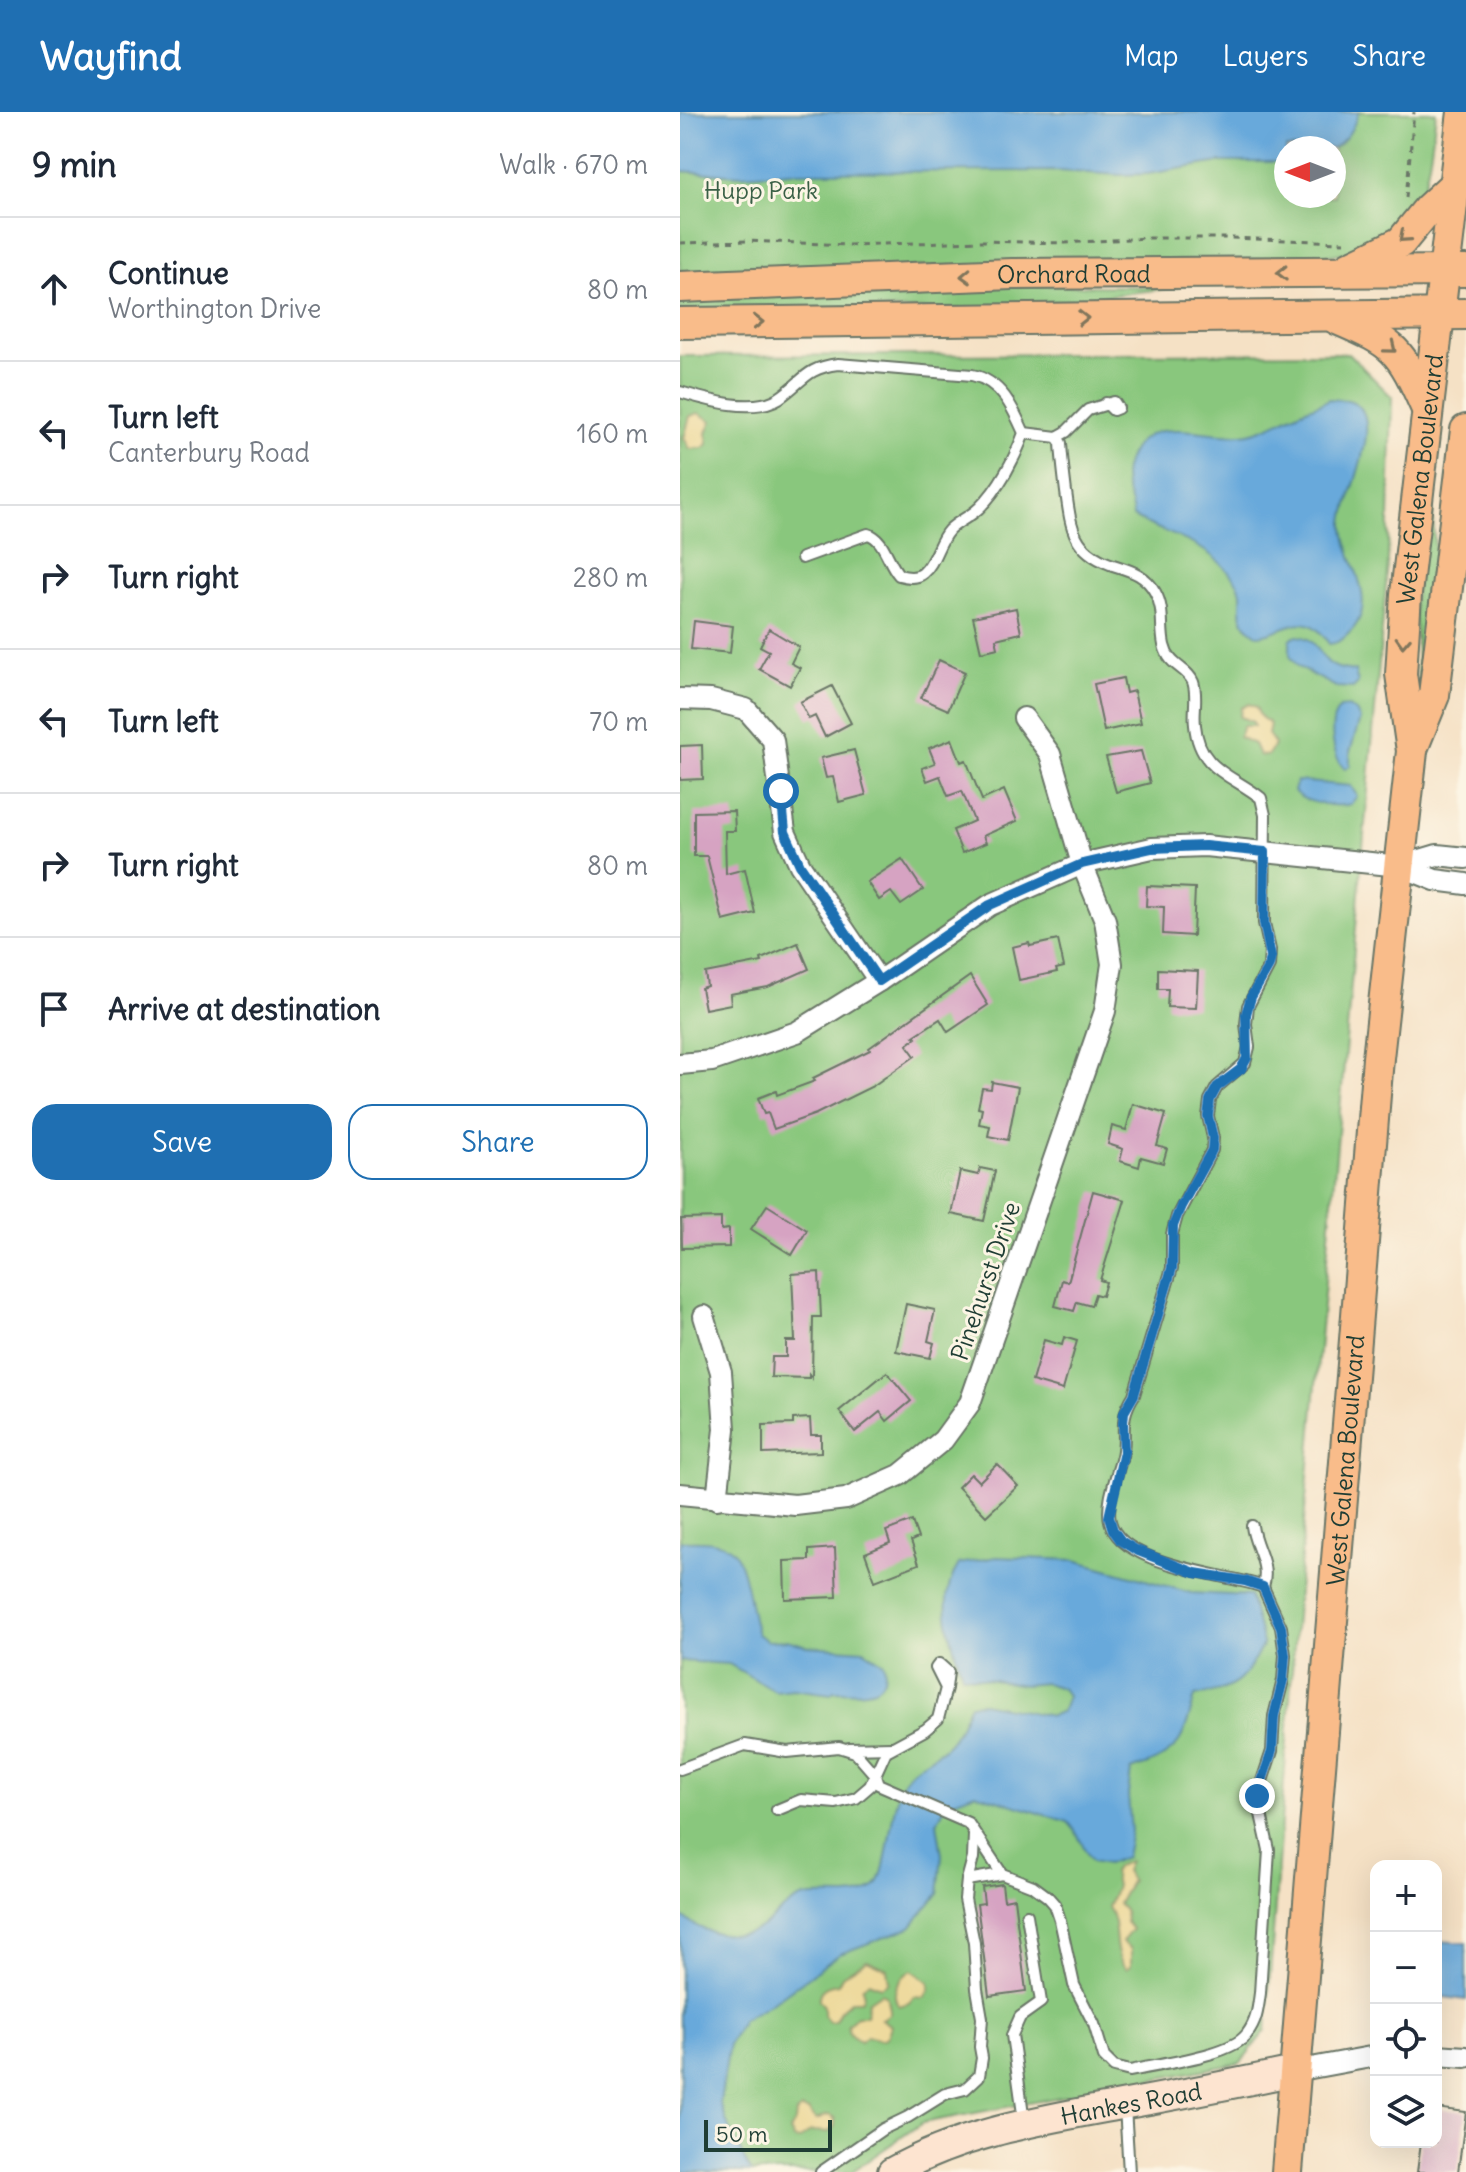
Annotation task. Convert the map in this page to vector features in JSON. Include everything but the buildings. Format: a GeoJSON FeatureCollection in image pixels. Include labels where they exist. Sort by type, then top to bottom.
{"type":"FeatureCollection","features":[{"type":"Feature","properties":{"kind":"main road","name":"West Galena Boulevard"},"geometry":{"type":"LineString","coordinates":[[1287,2172],[1378,1058],[1412,751],[1401,674],[1406,594],[1426,408],[1452,314],[1455,184],[1463,112]]}},
{"type":"Feature","properties":{"kind":"main road"},"geometry":{"type":"LineString","coordinates":[[1338,272],[1401,242],[1428,209],[1455,184]]}},
{"type":"Feature","properties":{"kind":"main road","name":"Orchard Road"},"geometry":{"type":"LineString","coordinates":[[680,287],[1012,274],[1455,272]]}},
{"type":"Feature","properties":{"kind":"main road","name":"Orchard Road"},"geometry":{"type":"LineString","coordinates":[[680,323],[1452,314]]}},
{"type":"Feature","properties":{"kind":"main road"},"geometry":{"type":"LineString","coordinates":[[1328,315],[1368,332],[1395,350],[1411,374],[1426,408]]}},
{"type":"Feature","properties":{"kind":"main road","name":"West Galena Boulevard"},"geometry":{"type":"LineString","coordinates":[[1412,751],[1434,695],[1466,430]]}},
{"type":"Feature","properties":{"kind":"street"},"geometry":{"type":"LineString","coordinates":[[680,699],[711,700],[746,709],[773,740],[785,832],[800,865],[879,981]]}},
{"type":"Feature","properties":{"kind":"street","name":"Pinehurst Drive"},"geometry":{"type":"LineString","coordinates":[[680,1494],[795,1505],[846,1499],[900,1475],[943,1440],[970,1403],[1105,1011],[1112,964],[1105,920],[1082,864],[1050,754],[1024,718]]}},
{"type":"Feature","properties":{"kind":"street"},"geometry":{"type":"LineString","coordinates":[[680,1064],[712,1061],[797,1032],[879,981],[990,905],[1082,864],[1152,848],[1205,846],[1400,866],[1435,880],[1466,884]]}},
{"type":"Feature","properties":{"kind":"street"},"geometry":{"type":"LineString","coordinates":[[1400,866],[1437,855],[1466,858]]}},
{"type":"Feature","properties":{"kind":"street"},"geometry":{"type":"LineString","coordinates":[[704,1316],[721,1372],[725,1429],[717,1499]]}},
{"type":"Feature","properties":{"kind":"street"},"geometry":{"type":"LineString","coordinates":[[1442,2055],[1466,2057]]}},
{"type":"Feature","properties":{"kind":"street","name":"Hankes Road"},"geometry":{"type":"LineString","coordinates":[[892,2172],[922,2156],[964,2140],[1024,2123],[1370,2057]]}},
{"type":"Feature","properties":{"kind":"lane"},"geometry":{"type":"LineString","coordinates":[[680,392],[723,404],[770,402],[787,392],[809,372],[818,367],[838,364],[972,375],[996,385],[1024,433]]}},
{"type":"Feature","properties":{"kind":"lane"},"geometry":{"type":"LineString","coordinates":[[1024,433],[1057,437],[1088,410],[1106,403]]}},
{"type":"Feature","properties":{"kind":"lane"},"geometry":{"type":"LineString","coordinates":[[802,558],[868,534],[879,540],[899,575],[918,576],[923,573],[950,529],[979,509],[985,501],[1008,468],[1024,433]]}},
{"type":"Feature","properties":{"kind":"lane"},"geometry":{"type":"LineString","coordinates":[[1057,437],[1061,443],[1069,515],[1075,537],[1091,555],[1137,573],[1154,589],[1162,609],[1166,653],[1194,684],[1194,722],[1200,746],[1226,778],[1261,798],[1265,815],[1264,923],[1270,950],[1269,966],[1248,1006],[1246,1024],[1249,1047],[1245,1063],[1217,1087],[1210,1100],[1208,1116],[1212,1150],[1173,1226],[1172,1268],[1134,1395],[1124,1412],[1124,1452],[1109,1517],[1116,1535],[1136,1550],[1195,1573],[1263,1587]]}},
{"type":"Feature","properties":{"kind":"lane"},"geometry":{"type":"LineString","coordinates":[[967,1880],[1002,1874],[1040,1890],[1055,1905],[1074,1985],[1094,2024],[1104,2057],[1114,2067],[1130,2071],[1218,2052],[1246,2036],[1257,2014],[1269,1850],[1257,1796],[1272,1751],[1274,1716],[1283,1680],[1285,1655],[1281,1627],[1263,1587],[1265,1562],[1253,1538],[1252,1526]]}},
{"type":"Feature","properties":{"kind":"lane"},"geometry":{"type":"LineString","coordinates":[[777,1810],[801,1800],[836,1803],[856,1798],[870,1786],[886,1751],[925,1730],[938,1719],[946,1688]]}},
{"type":"Feature","properties":{"kind":"lane"},"geometry":{"type":"LineString","coordinates":[[680,1769],[745,1745],[787,1752],[839,1747],[892,1747]]}},
{"type":"Feature","properties":{"kind":"lane"},"geometry":{"type":"LineString","coordinates":[[839,1747],[855,1752],[875,1775],[875,1781],[885,1788],[968,1823],[1002,1874]]}},
{"type":"Feature","properties":{"kind":"lane"},"geometry":{"type":"LineString","coordinates":[[821,2172],[883,2129],[945,2094],[965,2089],[979,2076],[982,2018],[974,1943],[965,1899],[974,1833]]}},
{"type":"Feature","properties":{"kind":"lane"},"geometry":{"type":"LineString","coordinates":[[1024,2123],[1012,2035],[1020,2017],[1041,2002],[1027,1915]]}},
{"type":"Feature","properties":{"kind":"lane"},"geometry":{"type":"LineString","coordinates":[[1124,2105],[1129,2172]]}},
{"type":"Feature","properties":{"kind":"path"},"geometry":{"type":"LineString","coordinates":[[1406,199],[1414,112]]}},
{"type":"Feature","properties":{"kind":"path"},"geometry":{"type":"LineString","coordinates":[[680,243],[1065,243],[1146,238],[1356,240]]}},
{"type":"Feature","properties":{"kind":"green space","name":"Hupp Park"},"geometry":{"type":"Polygon","coordinates":[[[680,112],[1436,112],[1420,196],[1400,230],[1383,242],[1362,250],[1294,259],[680,272],[680,112]]]}},
{"type":"Feature","properties":{"kind":"green space"},"geometry":{"type":"Polygon","coordinates":[[[997,285],[1179,287],[998,309],[680,311],[680,296],[997,285]]]}},
{"type":"Feature","properties":{"kind":"green space"},"geometry":{"type":"Polygon","coordinates":[[[1348,353],[1392,397],[1388,561],[1297,1602],[1266,2030],[1240,2063],[922,2123],[851,2172],[680,2172],[680,356],[1348,353]]]}},
{"type":"Feature","properties":{"kind":"green space"},"geometry":{"type":"Polygon","coordinates":[[[1431,492],[1439,606],[1420,705],[1414,604],[1431,492]]]}},
{"type":"Feature","properties":{"kind":"sand"},"geometry":{"type":"Polygon","coordinates":[[[698,413],[712,421],[707,433],[708,444],[703,448],[690,449],[684,438],[690,416],[698,413]]]}},
{"type":"Feature","properties":{"kind":"sand"},"geometry":{"type":"Polygon","coordinates":[[[1249,704],[1256,707],[1260,716],[1270,724],[1268,734],[1275,744],[1267,756],[1259,755],[1254,744],[1239,737],[1243,726],[1254,726],[1253,722],[1240,717],[1241,708],[1249,704]]]}},
{"type":"Feature","properties":{"kind":"sand"},"geometry":{"type":"Polygon","coordinates":[[[1129,1861],[1125,1871],[1131,1880],[1118,1904],[1125,1911],[1126,1922],[1132,1929],[1122,1942],[1131,1949],[1131,1966],[1127,1969],[1118,1955],[1114,1922],[1108,1907],[1116,1886],[1113,1872],[1117,1866],[1129,1861]]]}},
{"type":"Feature","properties":{"kind":"sand"},"geometry":{"type":"Polygon","coordinates":[[[867,1960],[887,1969],[889,1982],[881,1987],[868,1982],[862,1988],[864,1995],[861,2001],[851,2001],[835,2021],[829,2022],[819,2000],[820,1993],[828,1986],[838,1984],[842,1976],[867,1960]]]}},
{"type":"Feature","properties":{"kind":"sand"},"geometry":{"type":"Polygon","coordinates":[[[912,1970],[929,1982],[930,1989],[924,1998],[914,1997],[909,2003],[899,2006],[895,1991],[903,1977],[912,1970]]]}},
{"type":"Feature","properties":{"kind":"sand"},"geometry":{"type":"Polygon","coordinates":[[[881,1993],[890,2008],[890,2014],[881,2019],[891,2026],[887,2037],[881,2040],[867,2036],[861,2041],[849,2033],[848,2024],[856,2016],[866,2016],[868,2002],[881,1993]]]}},
{"type":"Feature","properties":{"kind":"sand"},"geometry":{"type":"Polygon","coordinates":[[[801,2109],[809,2111],[816,2120],[830,2116],[835,2119],[835,2126],[829,2132],[811,2131],[799,2140],[794,2139],[790,2131],[796,2113],[801,2109]]]}},
{"type":"Feature","properties":{"kind":"water"},"geometry":{"type":"Polygon","coordinates":[[[680,112],[1359,112],[1346,137],[1274,136],[1274,162],[1220,162],[1148,174],[1058,171],[741,175],[680,171],[680,112]]]}},
{"type":"Feature","properties":{"kind":"water"},"geometry":{"type":"Polygon","coordinates":[[[1329,399],[1348,400],[1360,407],[1366,420],[1362,456],[1344,523],[1362,593],[1359,621],[1344,638],[1332,644],[1312,626],[1303,623],[1257,635],[1243,621],[1240,588],[1225,567],[1189,542],[1133,517],[1125,469],[1133,449],[1145,437],[1160,431],[1249,433],[1267,428],[1329,399]]]}},
{"type":"Feature","properties":{"kind":"water"},"geometry":{"type":"Polygon","coordinates":[[[1294,636],[1312,642],[1332,665],[1355,671],[1358,683],[1353,688],[1336,687],[1298,667],[1290,656],[1290,640],[1294,636]]]}},
{"type":"Feature","properties":{"kind":"water"},"geometry":{"type":"Polygon","coordinates":[[[1348,707],[1356,711],[1360,719],[1350,752],[1350,766],[1345,769],[1334,748],[1332,730],[1340,708],[1348,707]]]}},
{"type":"Feature","properties":{"kind":"water"},"geometry":{"type":"Polygon","coordinates":[[[1297,781],[1351,786],[1357,796],[1351,804],[1345,805],[1304,799],[1294,791],[1297,781]]]}},
{"type":"Feature","properties":{"kind":"water"},"geometry":{"type":"Polygon","coordinates":[[[680,1541],[713,1542],[726,1546],[736,1555],[757,1634],[768,1641],[787,1640],[807,1646],[864,1650],[884,1663],[882,1683],[877,1688],[861,1692],[775,1691],[729,1664],[680,1661],[680,1541]]]}},
{"type":"Feature","properties":{"kind":"water"},"geometry":{"type":"Polygon","coordinates":[[[996,1557],[1075,1560],[1191,1593],[1250,1596],[1263,1644],[1238,1682],[1195,1696],[1182,1736],[1169,1752],[1131,1770],[1128,1795],[1131,1831],[1126,1857],[1107,1864],[1092,1861],[1068,1822],[975,1793],[946,1804],[937,1823],[942,1855],[938,1894],[911,1927],[840,1954],[781,1997],[742,2020],[729,2044],[720,2103],[751,2172],[680,2172],[680,1916],[711,1931],[743,1934],[760,1928],[789,1905],[805,1897],[852,1896],[869,1891],[880,1878],[895,1806],[904,1781],[913,1770],[950,1742],[970,1704],[982,1703],[1051,1716],[1062,1711],[1067,1696],[1062,1688],[1045,1683],[1024,1685],[962,1675],[947,1619],[952,1578],[959,1564],[996,1557]]]}},
{"type":"Feature","properties":{"kind":"water"},"geometry":{"type":"Polygon","coordinates":[[[1442,1941],[1466,1943],[1466,2000],[1444,1997],[1442,1941]]]}},
{"type":"Feature","properties":{"kind":"route"},"geometry":{"type":"LineString","coordinates":[[781,791],[785,832],[800,865],[879,981],[990,905],[1082,864],[1152,848],[1205,846],[1265,852],[1264,923],[1271,957],[1269,966],[1251,997],[1246,1014],[1247,1058],[1241,1069],[1220,1083],[1213,1092],[1208,1116],[1214,1144],[1173,1226],[1172,1268],[1134,1395],[1124,1412],[1124,1452],[1111,1497],[1109,1517],[1116,1535],[1136,1550],[1195,1573],[1263,1587],[1269,1598],[1281,1627],[1285,1655],[1283,1680],[1274,1716],[1272,1751],[1257,1796]]}}]}
